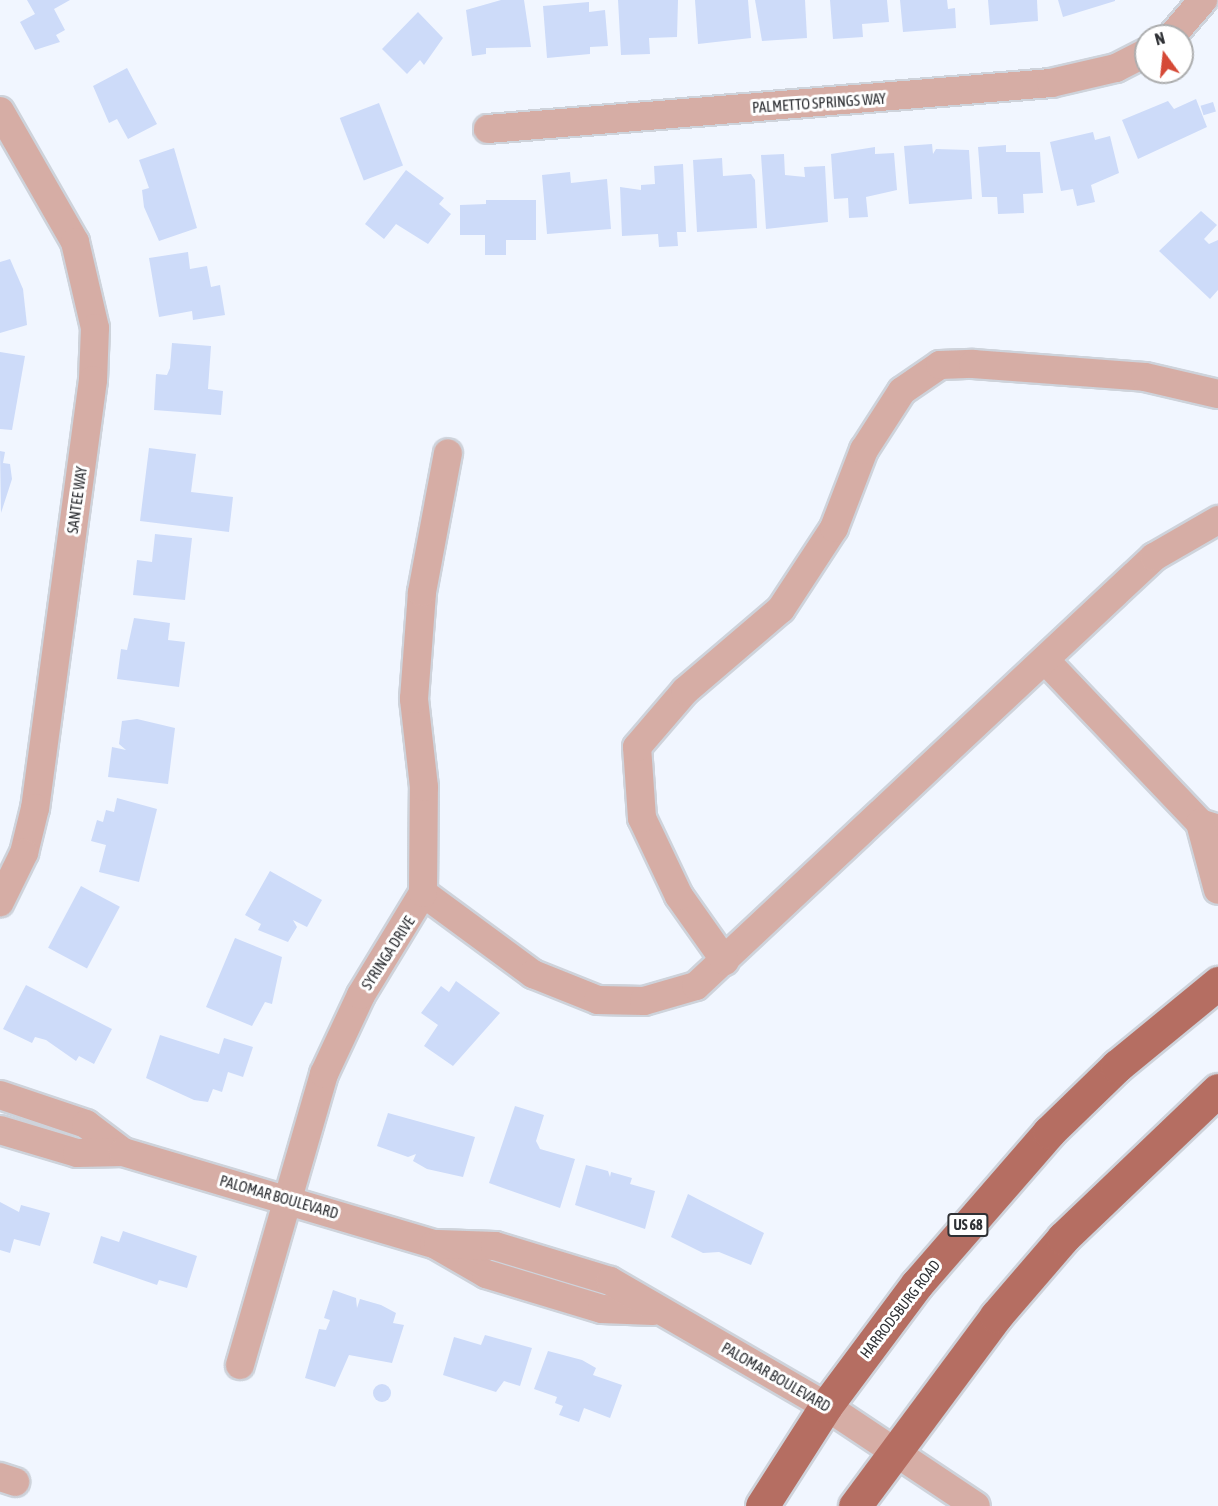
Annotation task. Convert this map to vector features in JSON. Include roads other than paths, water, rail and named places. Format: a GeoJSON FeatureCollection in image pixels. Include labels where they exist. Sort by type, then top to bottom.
{"type":"FeatureCollection","features":[{"type":"Feature","properties":{"kind":"main road","name":"HARRODSBURG ROAD"},"geometry":{"type":"LineString","coordinates":[[762,1506],[826,1406],[917,1284],[1049,1132],[1117,1066],[1218,983]]}},
{"type":"Feature","properties":{"kind":"main road"},"geometry":{"type":"LineString","coordinates":[[855,1506],[894,1449],[1063,1238],[1218,1090]]}},
{"type":"Feature","properties":{"kind":"street"},"geometry":{"type":"LineString","coordinates":[[1182,24],[1203,0]]}},
{"type":"Feature","properties":{"kind":"street"},"geometry":{"type":"LineString","coordinates":[[1210,0],[1218,5]]}},
{"type":"Feature","properties":{"kind":"street","name":"PALMETTO SPRINGS WAY"},"geometry":{"type":"LineString","coordinates":[[488,129],[1051,83],[1116,68],[1134,59]]}},
{"type":"Feature","properties":{"kind":"street","name":"SANTEE WAY"},"geometry":{"type":"LineString","coordinates":[[0,111],[75,242],[94,328],[93,380],[35,808],[24,853],[0,902]]}},
{"type":"Feature","properties":{"kind":"street"},"geometry":{"type":"LineString","coordinates":[[724,961],[680,896],[642,818],[637,747],[685,691],[780,609],[834,528],[864,450],[902,391],[940,364],[973,364],[1145,377],[1218,394]]}},
{"type":"Feature","properties":{"kind":"street"},"geometry":{"type":"LineString","coordinates":[[448,453],[422,592],[414,699],[424,787],[423,893],[533,974],[598,1000],[644,1001],[696,986],[1154,557],[1218,520]]}},
{"type":"Feature","properties":{"kind":"street"},"geometry":{"type":"LineString","coordinates":[[1045,660],[1209,826],[1218,890]]}},
{"type":"Feature","properties":{"kind":"street","name":"SYRINGA DRIVE"},"geometry":{"type":"LineString","coordinates":[[240,1365],[328,1064],[361,995],[423,893]]}},
{"type":"Feature","properties":{"kind":"street","name":"PALOMAR BOULEVARD"},"geometry":{"type":"LineString","coordinates":[[0,1095],[86,1124],[123,1152]]}},
{"type":"Feature","properties":{"kind":"street","name":"PALOMAR BOULEVARD"},"geometry":{"type":"LineString","coordinates":[[0,1130],[77,1153],[123,1152],[434,1244],[495,1246],[610,1281],[653,1311],[739,1353],[826,1406],[894,1449],[976,1506]]}}]}
